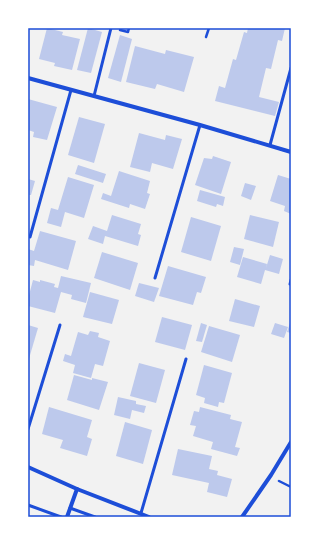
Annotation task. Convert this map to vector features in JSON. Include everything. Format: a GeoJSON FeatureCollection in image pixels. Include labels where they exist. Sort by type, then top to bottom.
{"type":"FeatureCollection","features":[{"type":"Feature","properties":{"kind":"street"},"geometry":{"type":"LineString","coordinates":[[28,78],[200,125],[291,152]]}},
{"type":"Feature","properties":{"kind":"street"},"geometry":{"type":"LineString","coordinates":[[242,517],[271,475],[291,442]]}},
{"type":"Feature","properties":{"kind":"street"},"geometry":{"type":"LineString","coordinates":[[28,466],[77,489],[149,517]]}},
{"type":"Feature","properties":{"kind":"street"},"geometry":{"type":"LineString","coordinates":[[67,517],[77,489]]}},
{"type":"Feature","properties":{"kind":"lane"},"geometry":{"type":"LineString","coordinates":[[94,96],[112,28]]}},
{"type":"Feature","properties":{"kind":"lane"},"geometry":{"type":"LineString","coordinates":[[270,146],[291,68]]}},
{"type":"Feature","properties":{"kind":"lane"},"geometry":{"type":"LineString","coordinates":[[30,237],[71,90]]}},
{"type":"Feature","properties":{"kind":"lane"},"geometry":{"type":"LineString","coordinates":[[155,278],[200,125]]}},
{"type":"Feature","properties":{"kind":"lane"},"geometry":{"type":"LineString","coordinates":[[28,429],[60,325]]}},
{"type":"Feature","properties":{"kind":"lane"},"geometry":{"type":"LineString","coordinates":[[141,513],[186,359]]}},
{"type":"Feature","properties":{"kind":"lane"},"geometry":{"type":"LineString","coordinates":[[28,506],[61,517]]}},
{"type":"Feature","properties":{"kind":"lane"},"geometry":{"type":"LineString","coordinates":[[70,508],[95,517]]}},
{"type":"Feature","properties":{"kind":"path"},"geometry":{"type":"LineString","coordinates":[[206,37],[209,28]]}},
{"type":"Feature","properties":{"kind":"building"},"geometry":{"type":"Polygon","coordinates":[[[47,28],[63,32],[62,35],[80,39],[72,70],[54,66],[55,63],[39,59],[47,28]]]}},
{"type":"Feature","properties":{"kind":"building"},"geometry":{"type":"Polygon","coordinates":[[[88,28],[102,32],[91,73],[77,70],[88,28]]]}},
{"type":"Feature","properties":{"kind":"building"},"geometry":{"type":"Polygon","coordinates":[[[248,28],[285,28],[282,41],[278,40],[271,69],[266,68],[259,97],[279,102],[275,116],[215,101],[219,86],[225,88],[233,59],[236,60],[244,32],[247,33],[248,28]]]}},
{"type":"Feature","properties":{"kind":"building"},"geometry":{"type":"Polygon","coordinates":[[[120,35],[132,39],[121,82],[108,78],[120,35]]]}},
{"type":"Feature","properties":{"kind":"building"},"geometry":{"type":"Polygon","coordinates":[[[135,46],[165,54],[166,50],[194,57],[184,92],[157,84],[155,89],[126,82],[135,46]]]}},
{"type":"Feature","properties":{"kind":"building"},"geometry":{"type":"Polygon","coordinates":[[[28,99],[57,107],[47,140],[33,137],[34,132],[28,130],[28,99]]]}},
{"type":"Feature","properties":{"kind":"building"},"geometry":{"type":"Polygon","coordinates":[[[79,117],[105,124],[94,163],[68,155],[79,117]]]}},
{"type":"Feature","properties":{"kind":"building"},"geometry":{"type":"Polygon","coordinates":[[[139,133],[165,140],[166,135],[182,139],[173,169],[152,163],[150,172],[130,167],[139,133]]]}},
{"type":"Feature","properties":{"kind":"building"},"geometry":{"type":"Polygon","coordinates":[[[213,156],[231,162],[221,194],[195,185],[204,158],[212,159],[213,156]]]}},
{"type":"Feature","properties":{"kind":"building"},"geometry":{"type":"Polygon","coordinates":[[[78,165],[106,174],[103,183],[75,174],[78,165]]]}},
{"type":"Feature","properties":{"kind":"building"},"geometry":{"type":"Polygon","coordinates":[[[119,171],[150,181],[147,193],[150,194],[145,209],[130,204],[129,208],[101,199],[103,193],[111,196],[119,171]]]}},
{"type":"Feature","properties":{"kind":"building"},"geometry":{"type":"Polygon","coordinates":[[[278,175],[291,179],[291,214],[284,211],[285,206],[270,201],[278,175]]]}},
{"type":"Feature","properties":{"kind":"building"},"geometry":{"type":"Polygon","coordinates":[[[68,177],[94,185],[84,218],[65,212],[61,227],[47,223],[51,208],[58,210],[68,177]]]}},
{"type":"Feature","properties":{"kind":"building"},"geometry":{"type":"Polygon","coordinates":[[[28,179],[35,181],[31,195],[28,195],[28,179]]]}},
{"type":"Feature","properties":{"kind":"building"},"geometry":{"type":"Polygon","coordinates":[[[245,183],[256,186],[251,200],[241,196],[245,183]]]}},
{"type":"Feature","properties":{"kind":"building"},"geometry":{"type":"Polygon","coordinates":[[[200,190],[225,197],[223,206],[217,204],[216,207],[197,201],[200,190]]]}},
{"type":"Feature","properties":{"kind":"building"},"geometry":{"type":"Polygon","coordinates":[[[112,215],[141,224],[138,234],[141,235],[138,246],[105,236],[103,244],[88,239],[93,226],[107,231],[112,215]]]}},
{"type":"Feature","properties":{"kind":"building"},"geometry":{"type":"Polygon","coordinates":[[[250,215],[279,222],[273,247],[244,239],[250,215]]]}},
{"type":"Feature","properties":{"kind":"building"},"geometry":{"type":"Polygon","coordinates":[[[191,217],[221,226],[211,261],[181,252],[191,217]]]}},
{"type":"Feature","properties":{"kind":"building"},"geometry":{"type":"Polygon","coordinates":[[[40,231],[76,241],[68,270],[35,260],[34,266],[28,265],[28,249],[34,251],[40,231]]]}},
{"type":"Feature","properties":{"kind":"building"},"geometry":{"type":"Polygon","coordinates":[[[234,247],[244,249],[240,265],[230,262],[234,247]]]}},
{"type":"Feature","properties":{"kind":"building"},"geometry":{"type":"Polygon","coordinates":[[[102,252],[138,263],[130,290],[94,278],[102,252]]]}},
{"type":"Feature","properties":{"kind":"building"},"geometry":{"type":"Polygon","coordinates":[[[270,255],[283,259],[279,274],[265,270],[261,284],[237,277],[243,257],[267,264],[266,268],[270,255]]]}},
{"type":"Feature","properties":{"kind":"building"},"geometry":{"type":"Polygon","coordinates":[[[168,266],[206,277],[201,293],[197,292],[193,305],[159,296],[168,266]]]}},
{"type":"Feature","properties":{"kind":"building"},"geometry":{"type":"Polygon","coordinates":[[[61,276],[91,283],[86,303],[71,299],[72,295],[61,292],[55,313],[28,306],[28,299],[33,280],[40,282],[40,280],[55,284],[54,287],[58,288],[61,276]]]}},
{"type":"Feature","properties":{"kind":"building"},"geometry":{"type":"Polygon","coordinates":[[[139,283],[159,288],[154,302],[135,296],[139,283]]]}},
{"type":"Feature","properties":{"kind":"building"},"geometry":{"type":"Polygon","coordinates":[[[90,292],[119,300],[112,324],[83,317],[90,292]]]}},
{"type":"Feature","properties":{"kind":"building"},"geometry":{"type":"Polygon","coordinates":[[[235,299],[260,306],[254,327],[229,321],[235,299]]]}},
{"type":"Feature","properties":{"kind":"building"},"geometry":{"type":"Polygon","coordinates":[[[162,317],[192,325],[185,350],[155,342],[162,317]]]}},
{"type":"Feature","properties":{"kind":"building"},"geometry":{"type":"Polygon","coordinates":[[[291,320],[291,333],[287,332],[291,320]]]}},
{"type":"Feature","properties":{"kind":"building"},"geometry":{"type":"Polygon","coordinates":[[[201,323],[207,325],[202,342],[196,341],[201,323]]]}},
{"type":"Feature","properties":{"kind":"building"},"geometry":{"type":"Polygon","coordinates":[[[275,323],[288,327],[284,338],[271,334],[275,323]]]}},
{"type":"Feature","properties":{"kind":"building"},"geometry":{"type":"Polygon","coordinates":[[[28,325],[38,328],[28,362],[28,325]]]}},
{"type":"Feature","properties":{"kind":"building"},"geometry":{"type":"Polygon","coordinates":[[[209,326],[240,335],[232,362],[201,352],[209,326]]]}},
{"type":"Feature","properties":{"kind":"building"},"geometry":{"type":"Polygon","coordinates":[[[90,331],[99,333],[98,337],[110,341],[103,366],[95,364],[91,378],[73,373],[75,365],[63,361],[65,354],[71,356],[78,332],[88,335],[90,331]]]}},
{"type":"Feature","properties":{"kind":"building"},"geometry":{"type":"Polygon","coordinates":[[[139,363],[165,370],[156,403],[130,396],[139,363]]]}},
{"type":"Feature","properties":{"kind":"building"},"geometry":{"type":"Polygon","coordinates":[[[204,365],[232,373],[224,403],[219,402],[218,407],[204,403],[205,398],[196,395],[204,365]]]}},
{"type":"Feature","properties":{"kind":"building"},"geometry":{"type":"Polygon","coordinates":[[[74,375],[92,380],[92,378],[108,382],[99,410],[67,400],[74,375]]]}},
{"type":"Feature","properties":{"kind":"building"},"geometry":{"type":"Polygon","coordinates":[[[118,397],[136,401],[136,404],[146,406],[144,413],[132,410],[130,419],[114,415],[118,397]]]}},
{"type":"Feature","properties":{"kind":"building"},"geometry":{"type":"Polygon","coordinates":[[[49,407],[92,420],[87,437],[92,439],[87,456],[60,448],[63,440],[42,434],[49,407]]]}},
{"type":"Feature","properties":{"kind":"building"},"geometry":{"type":"Polygon","coordinates":[[[200,407],[231,415],[230,419],[242,422],[235,447],[240,448],[237,456],[211,449],[213,442],[193,436],[196,426],[190,425],[194,411],[199,412],[200,407]]]}},
{"type":"Feature","properties":{"kind":"building"},"geometry":{"type":"Polygon","coordinates":[[[125,422],[152,430],[143,464],[116,456],[125,422]]]}},
{"type":"Feature","properties":{"kind":"building"},"geometry":{"type":"Polygon","coordinates":[[[178,449],[212,456],[209,469],[218,471],[217,475],[232,479],[227,497],[207,492],[209,483],[172,475],[178,449]]]}}]}
